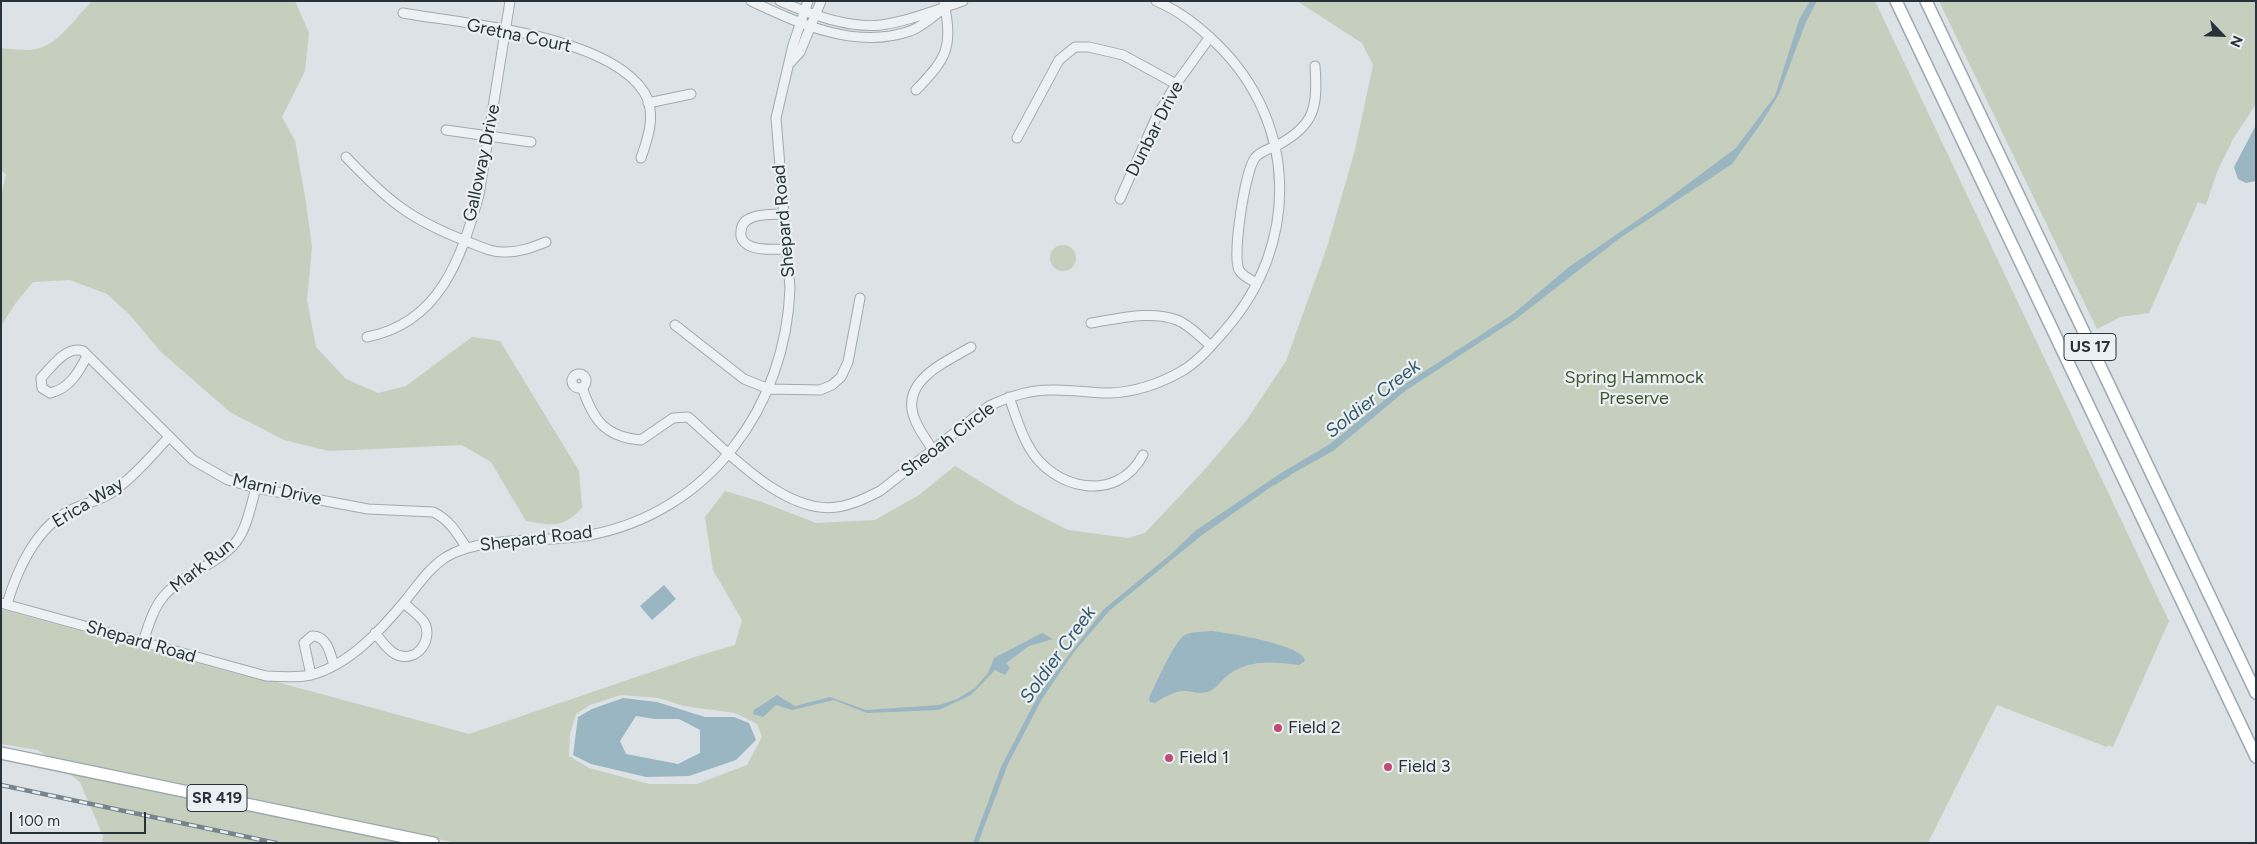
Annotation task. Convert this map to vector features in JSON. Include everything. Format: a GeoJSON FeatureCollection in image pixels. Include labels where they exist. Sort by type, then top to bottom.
{"type":"FeatureCollection","features":[{"type":"Feature","properties":{"kind":"main road","name":"US 17"},"geometry":{"type":"LineString","coordinates":[[1896,1],[2256,757]]}},
{"type":"Feature","properties":{"kind":"main road","name":"US 17"},"geometry":{"type":"LineString","coordinates":[[1926,1],[2256,693]]}},
{"type":"Feature","properties":{"kind":"main road","name":"SR 419"},"geometry":{"type":"LineString","coordinates":[[1,753],[434,843]]}},
{"type":"Feature","properties":{"kind":"street","name":"Galloway Drive"},"geometry":{"type":"LineString","coordinates":[[367,336],[384,333],[402,326],[421,313],[436,298],[448,278],[464,240],[479,195],[490,136],[510,1]]}},
{"type":"Feature","properties":{"kind":"street"},"geometry":{"type":"LineString","coordinates":[[751,1],[800,24],[848,36],[880,38],[912,31],[945,4]]}},
{"type":"Feature","properties":{"kind":"street"},"geometry":{"type":"LineString","coordinates":[[780,1],[804,12],[850,24],[880,25],[945,4],[963,1]]}},
{"type":"Feature","properties":{"kind":"street","name":"Shepard Road"},"geometry":{"type":"LineString","coordinates":[[4,603],[266,676],[291,678],[311,675],[334,665],[353,653],[404,603],[430,570],[446,557],[466,547],[558,539],[591,534],[619,527],[676,500],[701,481],[730,453],[750,425],[769,389],[779,362],[789,315],[787,249],[776,118],[780,94],[808,1]]}},
{"type":"Feature","properties":{"kind":"street","name":"Shepard Road"},"geometry":{"type":"LineString","coordinates":[[789,63],[800,52],[812,27],[821,1]]}},
{"type":"Feature","properties":{"kind":"street","name":"Sheoah Circle"},"geometry":{"type":"LineString","coordinates":[[582,387],[587,403],[598,423],[612,432],[629,439],[641,440],[673,418],[688,417],[780,494],[815,506],[836,508],[862,501],[880,491],[989,406],[1009,397],[1050,390],[1112,393],[1141,388],[1163,380],[1184,369],[1211,346],[1238,315],[1265,267],[1274,236],[1280,192],[1280,171],[1276,146],[1260,100],[1247,78],[1232,59],[1193,22],[1156,1]]}},
{"type":"Feature","properties":{"kind":"street"},"geometry":{"type":"LineString","coordinates":[[916,90],[938,67],[945,54],[949,38],[945,4]]}},
{"type":"Feature","properties":{"kind":"street","name":"Gretna Court"},"geometry":{"type":"LineString","coordinates":[[403,13],[541,37],[591,54],[621,70],[644,93],[648,103]]}},
{"type":"Feature","properties":{"kind":"street","name":"Dunbar Drive"},"geometry":{"type":"LineString","coordinates":[[1120,199],[1156,118],[1176,84],[1210,37]]}},
{"type":"Feature","properties":{"kind":"street"},"geometry":{"type":"LineString","coordinates":[[1017,138],[1060,60],[1075,47],[1089,47],[1123,55],[1176,84]]}},
{"type":"Feature","properties":{"kind":"street"},"geometry":{"type":"LineString","coordinates":[[1257,283],[1242,274],[1237,263],[1242,205],[1254,158],[1299,133],[1306,125],[1316,98],[1315,66]]}},
{"type":"Feature","properties":{"kind":"street"},"geometry":{"type":"LineString","coordinates":[[640,158],[649,135],[651,120],[648,103],[691,94]]}},
{"type":"Feature","properties":{"kind":"street"},"geometry":{"type":"LineString","coordinates":[[446,130],[531,142]]}},
{"type":"Feature","properties":{"kind":"street"},"geometry":{"type":"LineString","coordinates":[[346,157],[396,206],[415,219],[464,240],[490,250],[505,252],[523,251],[546,242]]}},
{"type":"Feature","properties":{"kind":"street"},"geometry":{"type":"LineString","coordinates":[[784,214],[756,216],[746,220],[741,227],[740,234],[743,242],[749,246],[787,249]]}},
{"type":"Feature","properties":{"kind":"street"},"geometry":{"type":"LineString","coordinates":[[674,325],[744,379],[769,389],[820,390],[832,385],[841,377],[848,362],[860,298]]}},
{"type":"Feature","properties":{"kind":"street"},"geometry":{"type":"LineString","coordinates":[[1091,323],[1141,316],[1165,317],[1178,321],[1211,346]]}},
{"type":"Feature","properties":{"kind":"street"},"geometry":{"type":"LineString","coordinates":[[932,449],[916,422],[913,411],[915,389],[930,370],[971,347]]}},
{"type":"Feature","properties":{"kind":"street"},"geometry":{"type":"LineString","coordinates":[[76,349],[87,356],[78,373],[59,391],[50,393],[42,388],[41,378],[68,352],[76,349]]}},
{"type":"Feature","properties":{"kind":"street","name":"Marni Drive"},"geometry":{"type":"LineString","coordinates":[[87,356],[193,460],[210,472],[228,480],[256,488],[368,509],[433,512],[442,516],[451,524],[466,547]]}},
{"type":"Feature","properties":{"kind":"street"},"geometry":{"type":"LineString","coordinates":[[1009,397],[1028,446],[1039,460],[1070,481],[1104,486],[1117,482],[1131,474],[1143,455]]}},
{"type":"Feature","properties":{"kind":"street","name":"Erica Way"},"geometry":{"type":"LineString","coordinates":[[4,603],[21,565],[52,522],[70,510],[109,495],[124,484],[169,437]]}},
{"type":"Feature","properties":{"kind":"street","name":"Mark Run"},"geometry":{"type":"LineString","coordinates":[[143,642],[153,615],[163,597],[225,553],[237,541],[256,488]]}},
{"type":"Feature","properties":{"kind":"street"},"geometry":{"type":"LineString","coordinates":[[375,633],[392,652],[409,656],[419,652],[426,643],[427,633],[424,622],[404,603]]}},
{"type":"Feature","properties":{"kind":"street"},"geometry":{"type":"LineString","coordinates":[[311,675],[304,643],[312,636],[322,638],[326,643],[334,665]]}},
{"type":"Feature","properties":{"kind":"green space"},"geometry":{"type":"Polygon","coordinates":[[[93,1],[295,1],[309,33],[305,71],[282,117],[295,141],[305,196],[312,247],[307,300],[316,347],[346,379],[378,393],[406,386],[472,337],[500,341],[579,471],[582,508],[575,515],[556,524],[526,521],[491,462],[462,445],[329,451],[284,440],[230,412],[160,351],[130,315],[107,294],[70,280],[33,282],[15,304],[1,326],[1,196],[6,174],[1,171],[1,48],[29,50],[48,44],[57,39],[93,1]]]}},
{"type":"Feature","properties":{"kind":"green space","name":"Spring Hammock Preserve"},"geometry":{"type":"Polygon","coordinates":[[[1297,1],[1875,1],[2169,621],[2113,747],[2108,745],[2107,747],[1997,705],[1928,843],[457,843],[49,758],[38,750],[1,744],[1,609],[241,675],[273,681],[469,734],[735,645],[742,620],[713,570],[705,517],[725,491],[762,502],[816,523],[875,520],[919,495],[955,466],[1017,504],[1068,530],[1128,538],[1145,533],[1206,468],[1246,421],[1286,361],[1327,247],[1355,150],[1373,65],[1362,43],[1297,1]],[[621,695],[590,705],[576,714],[570,734],[569,756],[589,768],[649,784],[697,784],[747,765],[762,737],[757,724],[735,713],[684,706],[658,698],[621,695]]]}},
{"type":"Feature","properties":{"kind":"green space"},"geometry":{"type":"Polygon","coordinates":[[[1939,1],[2256,1],[2256,104],[2233,139],[2217,172],[2206,205],[2198,202],[2149,313],[2120,317],[2097,329],[1939,1]]]}},
{"type":"Feature","properties":{"kind":"green space"},"geometry":{"type":"Polygon","coordinates":[[[1063,245],[1072,249],[1076,258],[1072,267],[1063,271],[1054,267],[1050,258],[1054,249],[1063,245]]]}},
{"type":"Feature","properties":{"kind":"green space"},"geometry":{"type":"Polygon","coordinates":[[[67,772],[410,843],[102,843],[103,836],[80,782],[67,772]]]}},
{"type":"Feature","properties":{"kind":"water"},"geometry":{"type":"Polygon","coordinates":[[[1810,1],[1817,1],[1806,22],[1779,94],[1732,164],[1620,238],[1516,319],[1405,391],[1333,451],[1281,480],[1202,535],[1109,611],[1074,652],[1042,699],[1008,764],[978,843],[973,843],[1001,767],[1039,694],[1104,609],[1170,555],[1195,531],[1281,473],[1330,444],[1402,386],[1513,314],[1569,267],[1661,204],[1736,148],[1775,96],[1799,20],[1810,1]]]}},
{"type":"Feature","properties":{"kind":"water"},"geometry":{"type":"Polygon","coordinates":[[[2256,125],[2256,181],[2246,183],[2238,179],[2234,167],[2256,125]]]}},
{"type":"Feature","properties":{"kind":"water"},"geometry":{"type":"Polygon","coordinates":[[[664,585],[676,599],[652,620],[640,606],[664,585]]]}},
{"type":"Feature","properties":{"kind":"water"},"geometry":{"type":"Polygon","coordinates":[[[1212,631],[1280,645],[1302,655],[1305,661],[1299,665],[1262,663],[1245,666],[1228,675],[1210,691],[1202,693],[1179,692],[1166,696],[1155,703],[1150,702],[1149,698],[1160,674],[1180,639],[1191,633],[1212,631]]]}},
{"type":"Feature","properties":{"kind":"water"},"geometry":{"type":"Polygon","coordinates":[[[1042,633],[1053,639],[1029,646],[1006,663],[1010,668],[1005,675],[995,670],[971,695],[939,710],[867,713],[834,700],[792,710],[776,705],[763,717],[753,714],[754,710],[777,695],[795,706],[830,697],[866,710],[939,705],[957,699],[975,688],[988,673],[994,658],[1042,633]]]}},
{"type":"Feature","properties":{"kind":"water"},"geometry":{"type":"Polygon","coordinates":[[[623,698],[657,702],[705,717],[734,717],[749,723],[756,740],[736,760],[689,776],[646,777],[591,764],[573,755],[578,717],[592,709],[623,698]],[[636,716],[620,741],[626,754],[678,764],[700,753],[700,730],[679,719],[655,719],[636,716]]]}},
{"type":"Feature","properties":{"kind":"waterway","name":"Soldier Creek"},"geometry":{"type":"LineString","coordinates":[[1274,484],[1289,475]]}},
{"type":"Feature","properties":{"kind":"railway"},"geometry":{"type":"LineString","coordinates":[[1,785],[276,843]]}},
{"type":"Feature","properties":{"kind":"place","name":"Field 2"},"geometry":{"type":"Point","coordinates":[1278,728]}},
{"type":"Feature","properties":{"kind":"place","name":"Field 1"},"geometry":{"type":"Point","coordinates":[1169,758]}},
{"type":"Feature","properties":{"kind":"place","name":"Field 3"},"geometry":{"type":"Point","coordinates":[1388,767]}}]}
